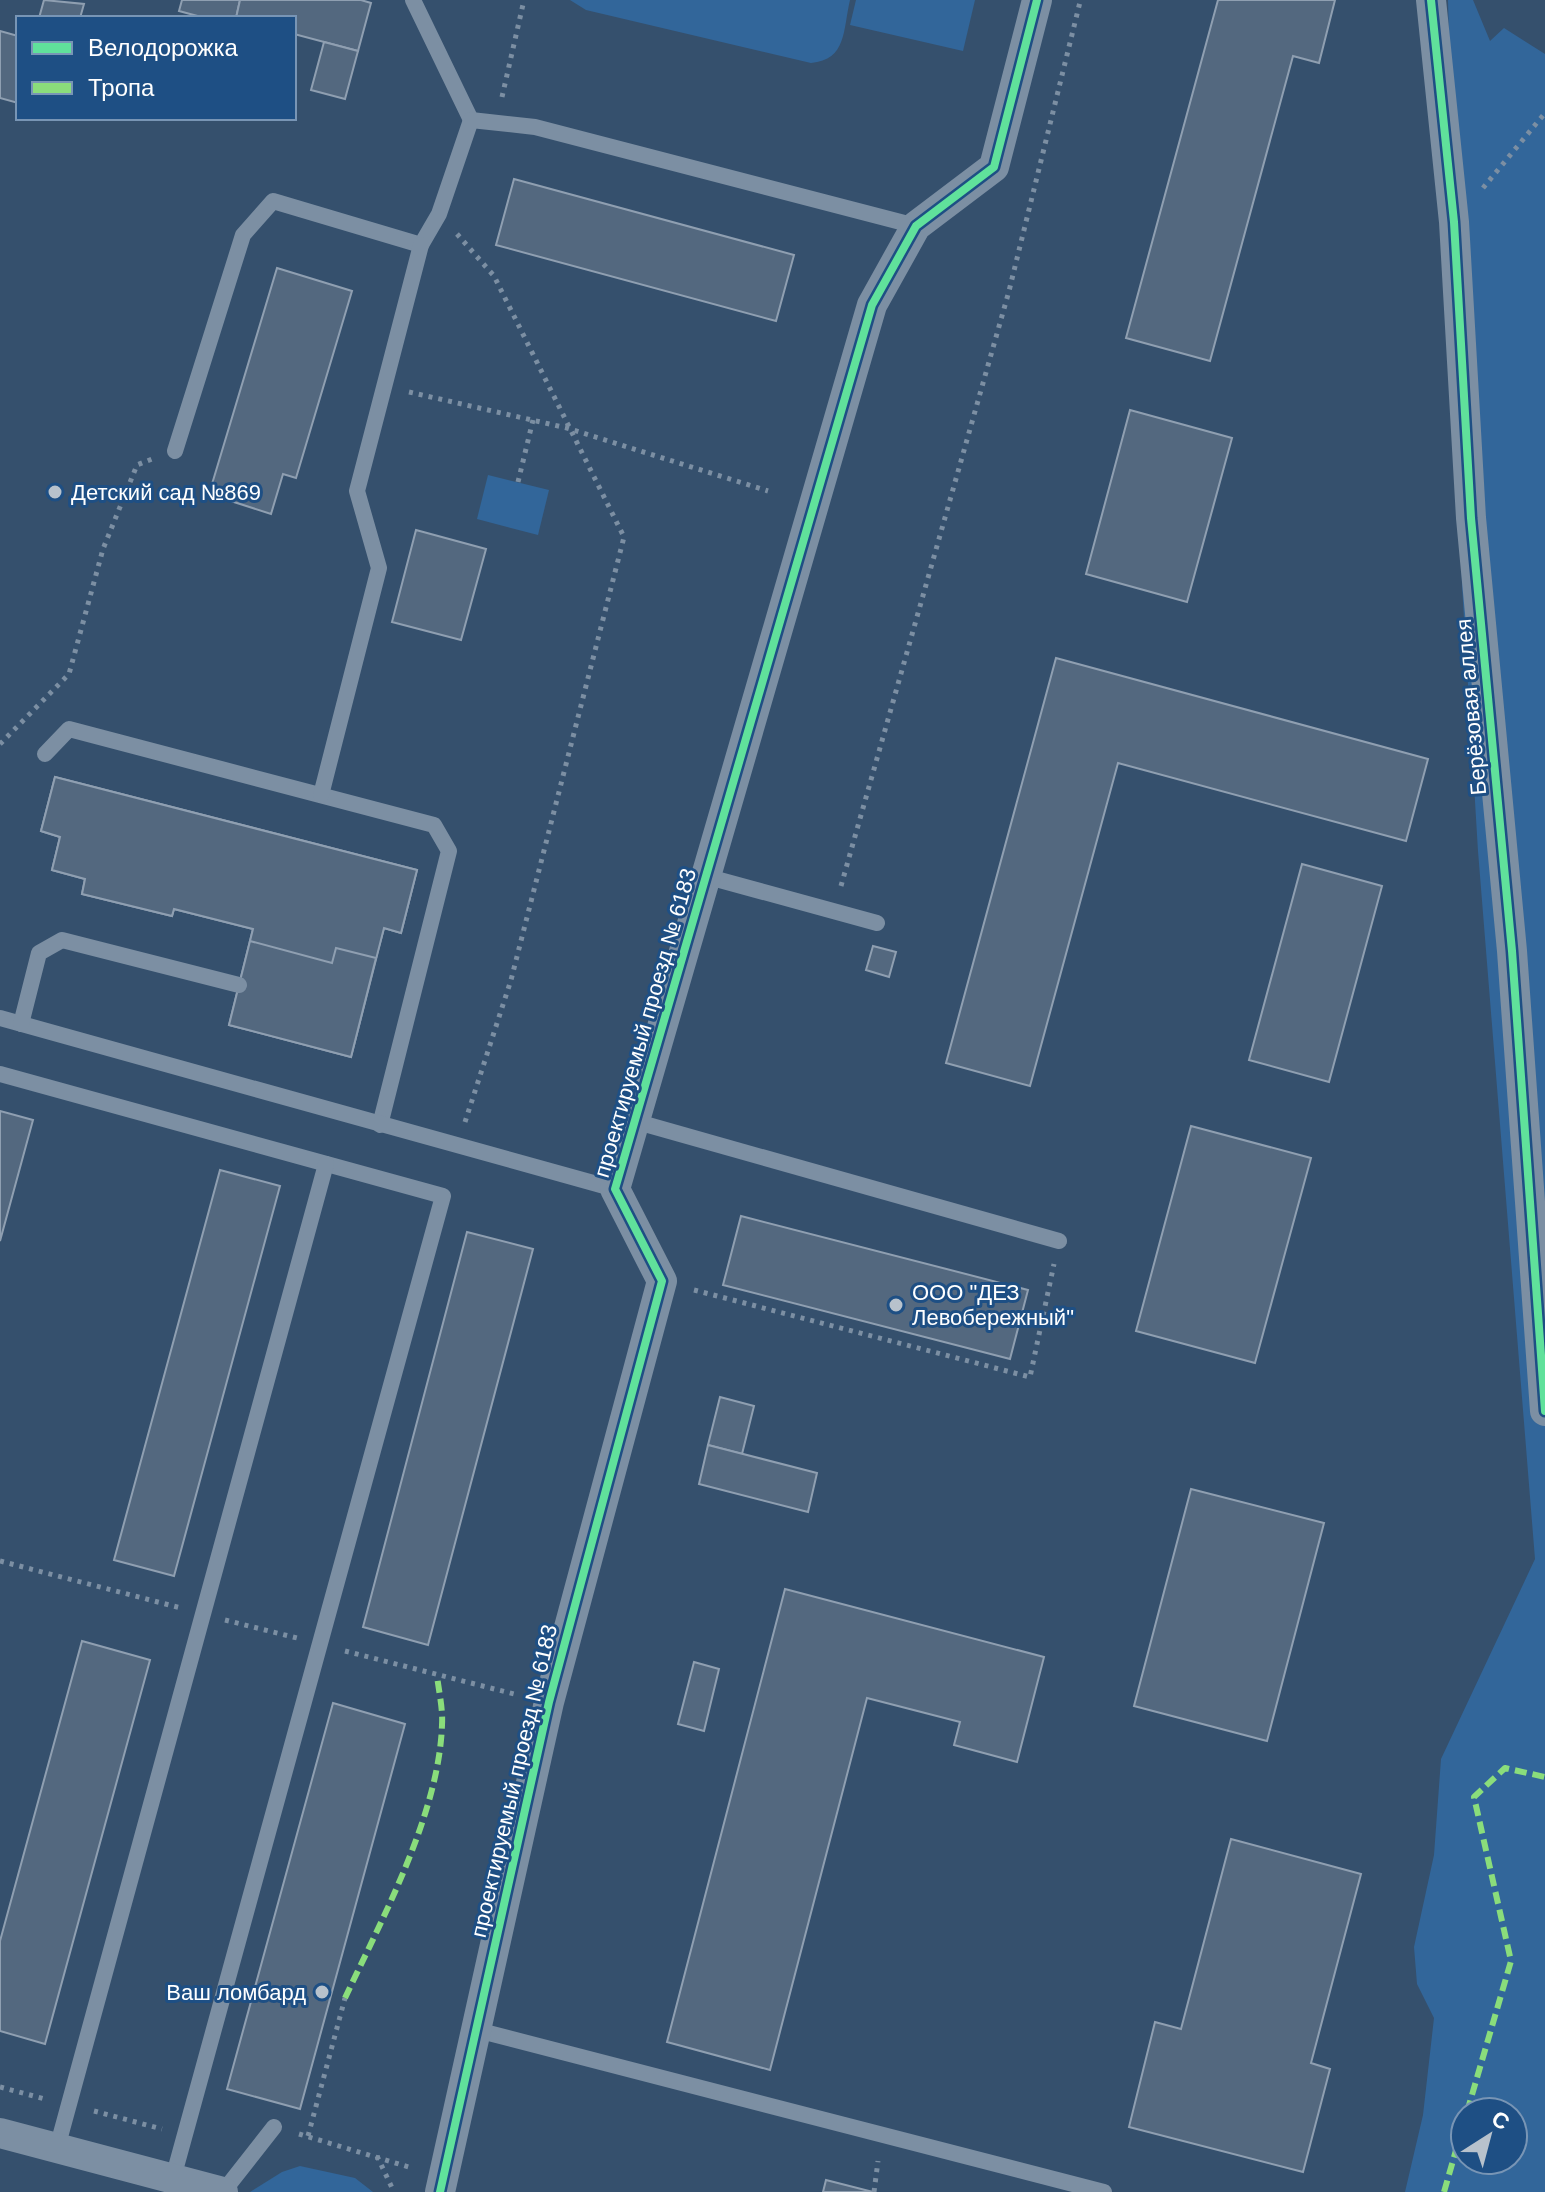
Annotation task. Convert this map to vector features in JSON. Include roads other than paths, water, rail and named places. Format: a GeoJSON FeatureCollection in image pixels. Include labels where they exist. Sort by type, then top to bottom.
{"type":"FeatureCollection","features":[{"type":"Feature","properties":{"kind":"street","name":"проектируемый проезд № 6183"},"geometry":{"type":"LineString","coordinates":[[442,2188],[473,2029],[549,1702],[662,1281],[615,1189],[872,305],[916,226],[994,167],[1037,0]]}},
{"type":"Feature","properties":{"kind":"street","name":"Берёзовая аллея"},"geometry":{"type":"LineString","coordinates":[[1431,0],[1454,222],[1471,518],[1512,951],[1545,1411]]}},
{"type":"Feature","properties":{"kind":"street"},"geometry":{"type":"LineString","coordinates":[[0,2133],[223,2192]]}},
{"type":"Feature","properties":{"kind":"lane"},"geometry":{"type":"LineString","coordinates":[[321,795],[379,568],[357,491],[421,245],[439,214],[471,120],[413,0]]}},
{"type":"Feature","properties":{"kind":"lane"},"geometry":{"type":"LineString","coordinates":[[471,120],[535,127],[916,226]]}},
{"type":"Feature","properties":{"kind":"lane"},"geometry":{"type":"LineString","coordinates":[[175,451],[243,235],[273,201],[421,245]]}},
{"type":"Feature","properties":{"kind":"lane"},"geometry":{"type":"LineString","coordinates":[[45,754],[69,729],[434,825],[449,851],[380,1125]]}},
{"type":"Feature","properties":{"kind":"lane"},"geometry":{"type":"LineString","coordinates":[[705,876],[877,923]]}},
{"type":"Feature","properties":{"kind":"lane"},"geometry":{"type":"LineString","coordinates":[[21,1024],[39,953],[62,940],[239,985]]}},
{"type":"Feature","properties":{"kind":"lane"},"geometry":{"type":"LineString","coordinates":[[0,1018],[615,1189]]}},
{"type":"Feature","properties":{"kind":"lane"},"geometry":{"type":"LineString","coordinates":[[0,1074],[443,1196],[173,2178]]}},
{"type":"Feature","properties":{"kind":"lane"},"geometry":{"type":"LineString","coordinates":[[634,1121],[1059,1241]]}},
{"type":"Feature","properties":{"kind":"lane"},"geometry":{"type":"LineString","coordinates":[[57,2148],[326,1164]]}},
{"type":"Feature","properties":{"kind":"lane"},"geometry":{"type":"LineString","coordinates":[[473,2029],[1104,2192]]}},
{"type":"Feature","properties":{"kind":"lane"},"geometry":{"type":"LineString","coordinates":[[223,2192],[274,2127]]}},
{"type":"Feature","properties":{"kind":"place","name":"Детский сад №869"},"geometry":{"type":"Point","coordinates":[55,492]}},
{"type":"Feature","properties":{"kind":"place","name":"ООО \"ДЕЗ Левобережный\""},"geometry":{"type":"Point","coordinates":[896,1305]}},
{"type":"Feature","properties":{"kind":"place","name":"Ваш ломбард"},"geometry":{"type":"Point","coordinates":[322,1992]}}]}
